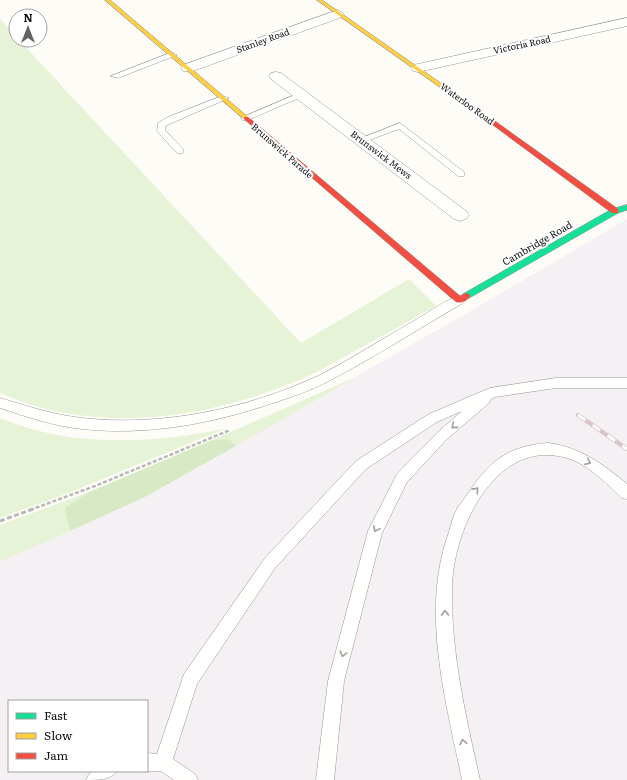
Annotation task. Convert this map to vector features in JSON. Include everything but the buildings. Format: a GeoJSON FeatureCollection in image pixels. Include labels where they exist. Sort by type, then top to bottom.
{"type":"FeatureCollection","features":[{"type":"Feature","properties":{"kind":"street","name":"Brunswick Parade"},"geometry":{"type":"LineString","coordinates":[[107,0],[225,98],[245,118],[459,300]]}},
{"type":"Feature","properties":{"kind":"street","name":"Waterloo Road"},"geometry":{"type":"LineString","coordinates":[[318,0],[418,68],[615,211]]}},
{"type":"Feature","properties":{"kind":"street","name":"Stanley Road"},"geometry":{"type":"LineString","coordinates":[[188,68],[338,14]]}},
{"type":"Feature","properties":{"kind":"street","name":"Victoria Road"},"geometry":{"type":"LineString","coordinates":[[418,68],[627,22]]}},
{"type":"Feature","properties":{"kind":"street","name":"Brunswick Mews"},"geometry":{"type":"LineString","coordinates":[[276,76],[460,215]]}},
{"type":"Feature","properties":{"kind":"street","name":"Cambridge Road"},"geometry":{"type":"LineString","coordinates":[[459,300],[615,211],[627,207]]}},
{"type":"Feature","properties":{"kind":"lane"},"geometry":{"type":"LineString","coordinates":[[115,76],[174,55]]}},
{"type":"Feature","properties":{"kind":"lane"},"geometry":{"type":"LineString","coordinates":[[245,118],[302,95]]}},
{"type":"Feature","properties":{"kind":"lane"},"geometry":{"type":"LineString","coordinates":[[180,151],[161,131],[162,125],[171,119],[225,98]]}},
{"type":"Feature","properties":{"kind":"lane"},"geometry":{"type":"LineString","coordinates":[[361,140],[400,126],[461,174]]}},
{"type":"Feature","properties":{"kind":"lane"},"geometry":{"type":"LineString","coordinates":[[0,403],[26,412],[56,419],[118,427],[173,424],[245,408],[270,401],[324,378],[459,300]]}},
{"type":"Feature","properties":{"kind":"lane"},"geometry":{"type":"LineString","coordinates":[[189,780],[155,763],[190,680],[270,563],[361,465],[433,418],[494,392],[556,383],[627,383]]}},
{"type":"Feature","properties":{"kind":"lane"},"geometry":{"type":"LineString","coordinates":[[325,780],[336,681],[374,531],[402,478],[442,436],[494,392]]}},
{"type":"Feature","properties":{"kind":"lane"},"geometry":{"type":"LineString","coordinates":[[470,780],[448,662],[444,590],[447,558],[451,540],[470,497],[508,458],[526,451],[545,448],[565,451],[596,466],[627,493]]}},
{"type":"Feature","properties":{"kind":"lane"},"geometry":{"type":"LineString","coordinates":[[95,780],[107,772]]}},
{"type":"Feature","properties":{"kind":"path"},"geometry":{"type":"LineString","coordinates":[[0,521],[95,486],[229,430],[241,423],[245,408]]}},
{"type":"Feature","properties":{"kind":"shaded area"},"geometry":{"type":"Polygon","coordinates":[[[627,219],[627,780],[0,780],[0,562],[143,498],[474,309],[627,219]]]}},
{"type":"Feature","properties":{"kind":"green space"},"geometry":{"type":"Polygon","coordinates":[[[0,19],[8,28],[8,48],[26,48],[301,343],[409,279],[436,306],[317,372],[285,386],[219,407],[150,417],[115,418],[81,415],[46,409],[0,393],[0,19]]]}},
{"type":"Feature","properties":{"kind":"green space"},"geometry":{"type":"Polygon","coordinates":[[[356,377],[236,446],[229,439],[212,440],[356,377]]]}},
{"type":"Feature","properties":{"kind":"green space"},"geometry":{"type":"Polygon","coordinates":[[[0,418],[27,428],[83,439],[142,440],[227,428],[66,494],[0,518],[0,418]]]}},
{"type":"Feature","properties":{"kind":"green space"},"geometry":{"type":"Polygon","coordinates":[[[229,439],[236,446],[143,498],[70,531],[65,508],[89,492],[212,440],[229,439]]]}},
{"type":"Feature","properties":{"kind":"green space"},"geometry":{"type":"Polygon","coordinates":[[[89,492],[66,508],[70,531],[0,562],[0,525],[89,492]]]}},
{"type":"Feature","properties":{"kind":"railway"},"geometry":{"type":"LineString","coordinates":[[578,415],[627,449]]}},
{"type":"Feature","properties":{"kind":"traffic: fast"},"geometry":{"type":"LineString","coordinates":[[466,296],[615,211],[627,207]]}},
{"type":"Feature","properties":{"kind":"traffic: slow"},"geometry":{"type":"LineString","coordinates":[[107,0],[246,118]]}},
{"type":"Feature","properties":{"kind":"traffic: slow"},"geometry":{"type":"LineString","coordinates":[[319,0],[476,110]]}},
{"type":"Feature","properties":{"kind":"traffic: jam"},"geometry":{"type":"LineString","coordinates":[[476,110],[615,211]]}},
{"type":"Feature","properties":{"kind":"traffic: jam"},"geometry":{"type":"LineString","coordinates":[[246,118],[459,300],[466,296]]}}]}
